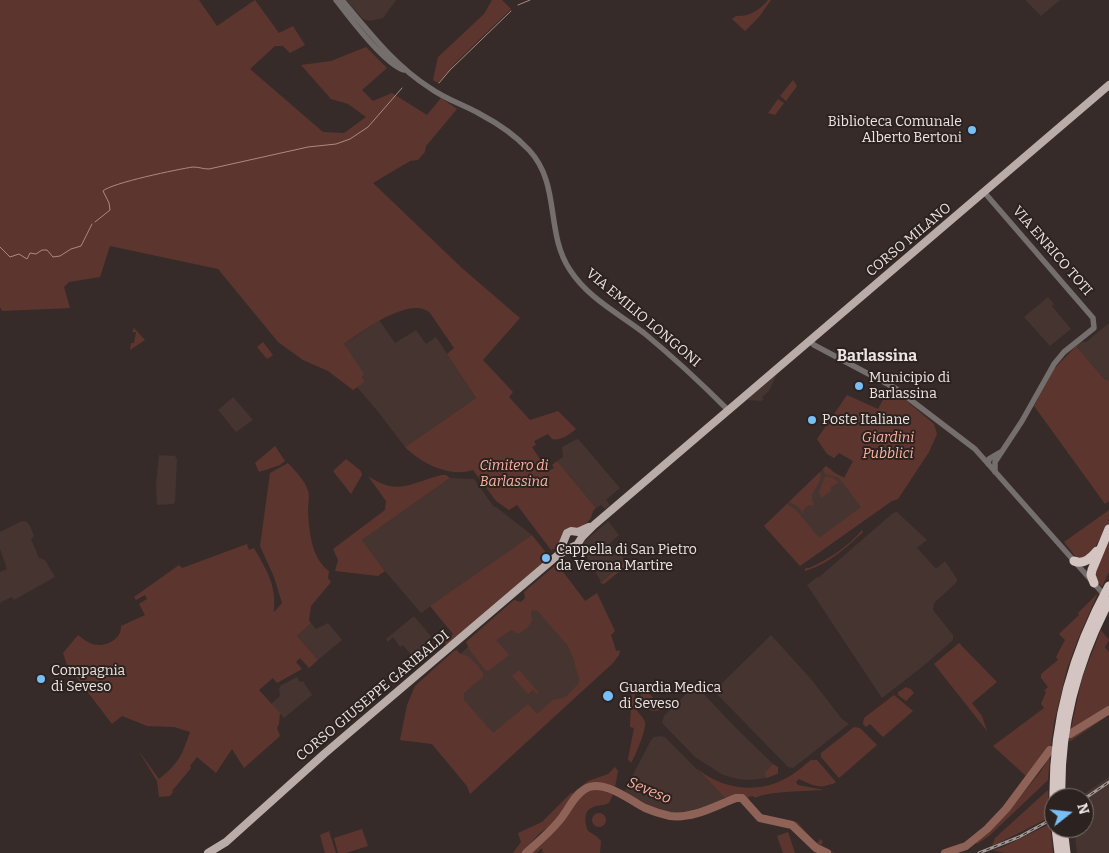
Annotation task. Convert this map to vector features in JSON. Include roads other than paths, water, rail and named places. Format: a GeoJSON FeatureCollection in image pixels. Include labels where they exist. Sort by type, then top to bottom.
{"type":"FeatureCollection","features":[{"type":"Feature","properties":{"kind":"highway"},"geometry":{"type":"LineString","coordinates":[[1094,583],[1091,575],[1083,566],[1100,547],[1109,529]]}},
{"type":"Feature","properties":{"kind":"highway"},"geometry":{"type":"LineString","coordinates":[[1056,788],[1060,742],[1071,699],[1079,670],[1107,596]]}},
{"type":"Feature","properties":{"kind":"highway"},"geometry":{"type":"LineString","coordinates":[[1058,778],[1060,788]]}},
{"type":"Feature","properties":{"kind":"highway"},"geometry":{"type":"LineString","coordinates":[[1057,838],[1059,853]]}},
{"type":"Feature","properties":{"kind":"highway"},"geometry":{"type":"LineString","coordinates":[[1064,838],[1066,853]]}},
{"type":"Feature","properties":{"kind":"main road","name":"CORSO MILANO"},"geometry":{"type":"LineString","coordinates":[[595,524],[1107,87]]}},
{"type":"Feature","properties":{"kind":"main road"},"geometry":{"type":"LineString","coordinates":[[556,557],[567,533],[579,531],[595,524]]}},
{"type":"Feature","properties":{"kind":"main road"},"geometry":{"type":"LineString","coordinates":[[564,540],[566,545],[572,547],[577,545],[595,524]]}},
{"type":"Feature","properties":{"kind":"main road"},"geometry":{"type":"LineString","coordinates":[[575,531],[579,534],[580,541]]}},
{"type":"Feature","properties":{"kind":"main road","name":"CORSO GIUSEPPE GARIBALDI"},"geometry":{"type":"LineString","coordinates":[[208,853],[226,842],[324,754],[556,557],[572,547]]}},
{"type":"Feature","properties":{"kind":"street","name":"VIA EMILIO LONGONI"},"geometry":{"type":"LineString","coordinates":[[339,1],[406,71],[436,92],[487,118],[516,138],[531,152],[546,176],[557,242],[566,263],[576,279],[598,300],[661,347],[728,410]]}},
{"type":"Feature","properties":{"kind":"street","name":"VIA EMILIO LONGONI"},"geometry":{"type":"LineString","coordinates":[[339,1],[388,60],[399,69],[406,71]]}},
{"type":"Feature","properties":{"kind":"street","name":"VIA EMILIO LONGONI"},"geometry":{"type":"LineString","coordinates":[[368,31],[388,60]]}},
{"type":"Feature","properties":{"kind":"street","name":"VIA ENRICO TOTI"},"geometry":{"type":"LineString","coordinates":[[984,192],[1093,318],[1094,328],[1064,352],[1054,364],[1022,421],[995,458]]}},
{"type":"Feature","properties":{"kind":"street"},"geometry":{"type":"LineString","coordinates":[[810,341],[814,345],[895,388],[980,455],[1083,566]]}},
{"type":"Feature","properties":{"kind":"street"},"geometry":{"type":"LineString","coordinates":[[980,455],[995,458]]}},
{"type":"Feature","properties":{"kind":"street"},"geometry":{"type":"LineString","coordinates":[[988,463],[989,459],[995,458]]}},
{"type":"Feature","properties":{"kind":"street"},"geometry":{"type":"LineString","coordinates":[[995,458],[995,472]]}},
{"type":"Feature","properties":{"kind":"street"},"geometry":{"type":"LineString","coordinates":[[1094,583],[1107,596]]}},
{"type":"Feature","properties":{"kind":"waterway"},"geometry":{"type":"LineString","coordinates":[[518,5],[530,0]]}},
{"type":"Feature","properties":{"kind":"waterway"},"geometry":{"type":"LineString","coordinates":[[439,83],[511,11]]}},
{"type":"Feature","properties":{"kind":"waterway"},"geometry":{"type":"LineString","coordinates":[[95,222],[110,210],[103,191],[118,184],[185,168],[209,169],[308,147],[336,144],[350,139],[368,127],[402,88]]}},
{"type":"Feature","properties":{"kind":"waterway"},"geometry":{"type":"LineString","coordinates":[[0,247],[10,257],[19,254],[27,259],[30,253],[36,254],[42,250],[47,250],[53,257],[60,256],[71,249],[81,246],[92,224]]}},
{"type":"Feature","properties":{"kind":"waterway","name":"Seveso"},"geometry":{"type":"LineString","coordinates":[[1070,734],[1109,710]]}},
{"type":"Feature","properties":{"kind":"waterway","name":"Seveso"},"geometry":{"type":"LineString","coordinates":[[945,853],[966,846],[987,829],[1006,809],[1050,750]]}},
{"type":"Feature","properties":{"kind":"waterway","name":"Seveso"},"geometry":{"type":"LineString","coordinates":[[526,853],[555,825],[581,792],[592,786],[616,791],[645,808],[670,816],[687,816],[736,798],[742,798],[760,818],[792,825],[816,848],[827,853]]}},
{"type":"Feature","properties":{"kind":"railway"},"geometry":{"type":"LineString","coordinates":[[1094,792],[1109,782]]}},
{"type":"Feature","properties":{"kind":"railway"},"geometry":{"type":"LineString","coordinates":[[979,853],[1019,837],[1044,823]]}},
{"type":"Feature","properties":{"kind":"place","name":"Biblioteca Comunale Alberto Bertoni"},"geometry":{"type":"Point","coordinates":[972,130]}},
{"type":"Feature","properties":{"kind":"place","name":"Municipio di Barlassina"},"geometry":{"type":"Point","coordinates":[859,386]}},
{"type":"Feature","properties":{"kind":"place","name":"Poste Italiane"},"geometry":{"type":"Point","coordinates":[812,420]}},
{"type":"Feature","properties":{"kind":"place","name":"Cappella di San Pietro da Verona Martire"},"geometry":{"type":"Point","coordinates":[546,558]}},
{"type":"Feature","properties":{"kind":"place","name":"Compagnia di Seveso"},"geometry":{"type":"Point","coordinates":[41,679]}},
{"type":"Feature","properties":{"kind":"place","name":"Guardia Medica di Seveso"},"geometry":{"type":"Point","coordinates":[608,696]}},
{"type":"Feature","properties":{"kind":"district","name":"Barlassina"},"geometry":{"type":"Point","coordinates":[877,357]}},
{"type":"Feature","properties":{"kind":"park label","name":"Giardini Pubblici"},"geometry":{"type":"Point","coordinates":[888,446]}},
{"type":"Feature","properties":{"kind":"park label","name":"Cimitero di Barlassina"},"geometry":{"type":"Point","coordinates":[514,474]}}]}
